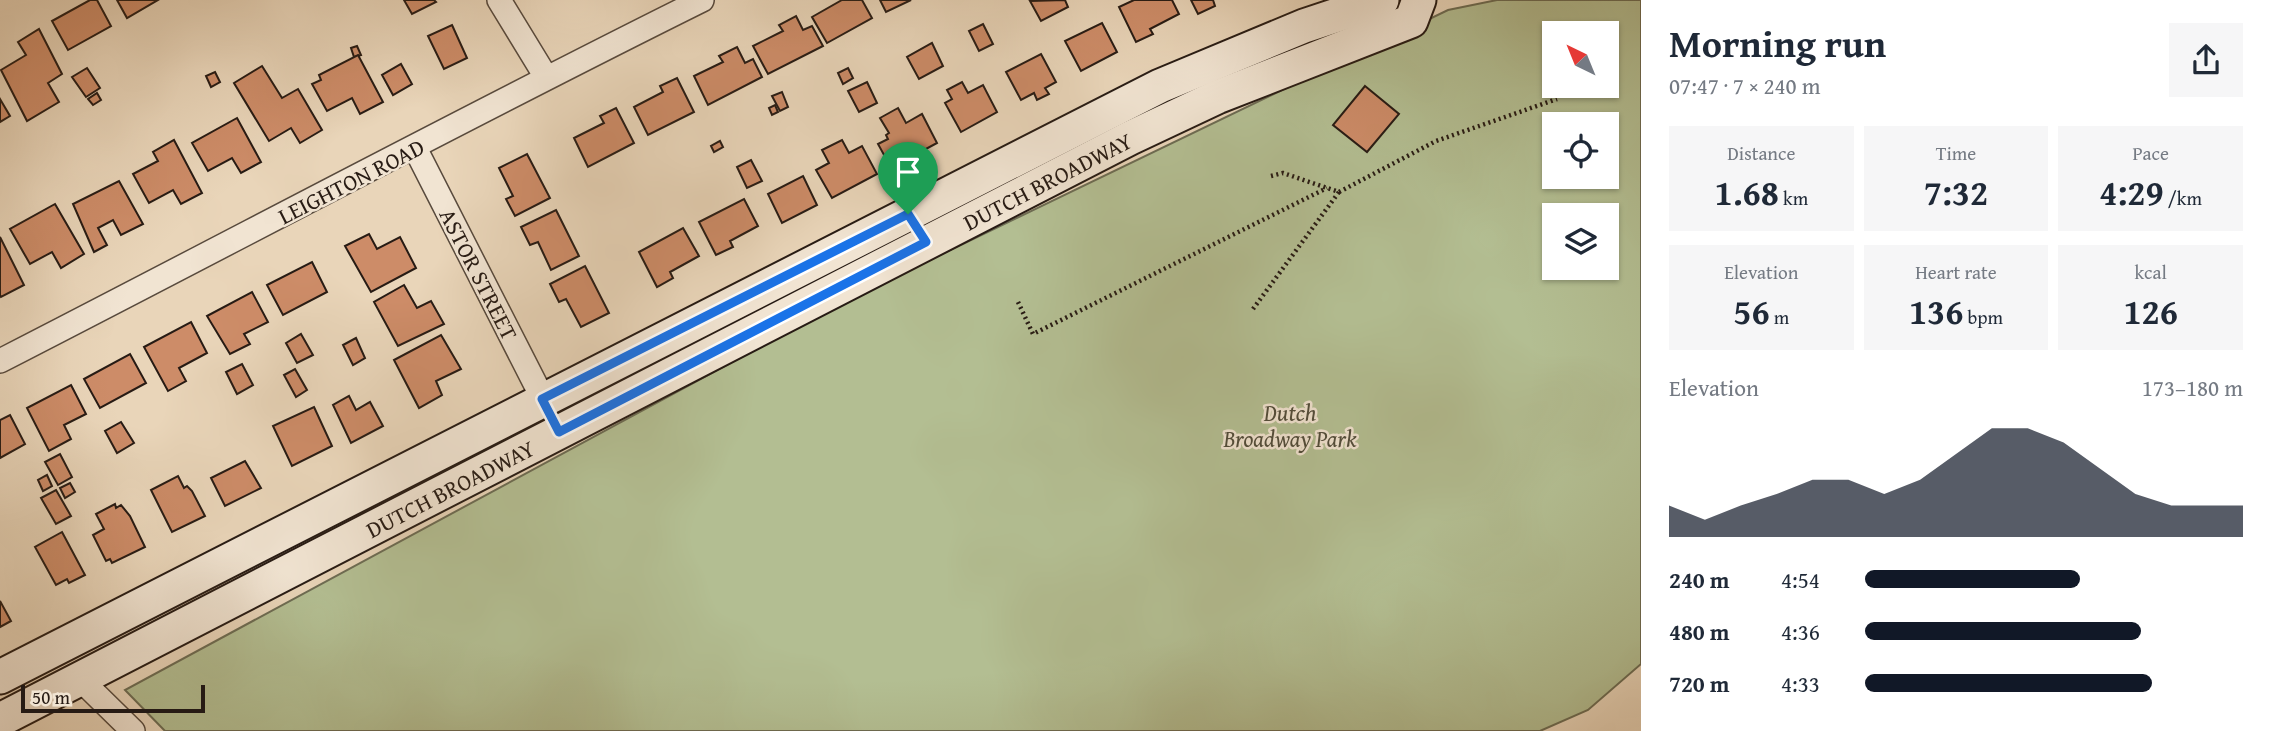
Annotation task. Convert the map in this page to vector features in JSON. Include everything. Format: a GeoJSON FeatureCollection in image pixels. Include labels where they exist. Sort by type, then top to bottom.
{"type":"FeatureCollection","features":[{"type":"Feature","properties":{"kind":"main road","name":"DUTCH BROADWAY"},"geometry":{"type":"LineString","coordinates":[[0,677],[1160,86],[1304,26],[1382,0]]}},
{"type":"Feature","properties":{"kind":"main road","name":"DUTCH BROADWAY"},"geometry":{"type":"LineString","coordinates":[[0,720],[926,242],[1217,97],[1411,21],[1419,0]]}},
{"type":"Feature","properties":{"kind":"main road"},"geometry":{"type":"LineString","coordinates":[[908,214],[926,242]]}},
{"type":"Feature","properties":{"kind":"main road"},"geometry":{"type":"LineString","coordinates":[[542,399],[559,432]]}},
{"type":"Feature","properties":{"kind":"main road"},"geometry":{"type":"LineString","coordinates":[[57,648],[81,680]]}},
{"type":"Feature","properties":{"kind":"street"},"geometry":{"type":"LineString","coordinates":[[499,0],[546,77]]}},
{"type":"Feature","properties":{"kind":"street","name":"LEIGHTON ROAD"},"geometry":{"type":"LineString","coordinates":[[0,361],[415,148],[546,77],[702,0]]}},
{"type":"Feature","properties":{"kind":"street","name":"ASTOR STREET"},"geometry":{"type":"LineString","coordinates":[[415,148],[542,399]]}},
{"type":"Feature","properties":{"kind":"street"},"geometry":{"type":"LineString","coordinates":[[81,680],[134,731]]}},
{"type":"Feature","properties":{"kind":"path"},"geometry":{"type":"LineString","coordinates":[[1253,309],[1339,192],[1436,141],[1557,99]]}},
{"type":"Feature","properties":{"kind":"path"},"geometry":{"type":"LineString","coordinates":[[1270,176],[1283,173],[1339,192]]}},
{"type":"Feature","properties":{"kind":"path"},"geometry":{"type":"LineString","coordinates":[[1018,302],[1033,334],[1327,188]]}},
{"type":"Feature","properties":{"kind":"green space","name":"Dutch Broadway Park"},"geometry":{"type":"Polygon","coordinates":[[[1497,0],[1641,0],[1641,664],[1588,710],[1540,731],[165,731],[125,690],[849,299],[1448,10],[1497,0]]]}},
{"type":"Feature","properties":{"kind":"building"},"geometry":{"type":"Polygon","coordinates":[[[90,0],[97,0],[111,26],[68,50],[52,21],[90,0]]]}},
{"type":"Feature","properties":{"kind":"building"},"geometry":{"type":"Polygon","coordinates":[[[117,0],[158,0],[127,18],[117,0]]]}},
{"type":"Feature","properties":{"kind":"building"},"geometry":{"type":"Polygon","coordinates":[[[404,0],[434,0],[436,2],[412,14],[404,0]]]}},
{"type":"Feature","properties":{"kind":"building"},"geometry":{"type":"Polygon","coordinates":[[[842,0],[862,0],[872,18],[827,43],[812,17],[842,0]]]}},
{"type":"Feature","properties":{"kind":"building"},"geometry":{"type":"Polygon","coordinates":[[[880,0],[911,0],[886,12],[880,0]]]}},
{"type":"Feature","properties":{"kind":"building"},"geometry":{"type":"Polygon","coordinates":[[[1065,0],[1068,7],[1041,21],[1030,1],[1065,0]]]}},
{"type":"Feature","properties":{"kind":"building"},"geometry":{"type":"Polygon","coordinates":[[[1134,0],[1172,0],[1179,14],[1150,29],[1153,34],[1136,42],[1119,7],[1134,0]]]}},
{"type":"Feature","properties":{"kind":"building"},"geometry":{"type":"Polygon","coordinates":[[[1191,0],[1213,0],[1215,6],[1198,14],[1191,0]]]}},
{"type":"Feature","properties":{"kind":"building"},"geometry":{"type":"Polygon","coordinates":[[[796,16],[803,30],[812,26],[823,46],[768,74],[753,46],[783,31],[779,25],[796,16]]]}},
{"type":"Feature","properties":{"kind":"building"},"geometry":{"type":"Polygon","coordinates":[[[1102,23],[1117,52],[1081,71],[1065,41],[1102,23]]]}},
{"type":"Feature","properties":{"kind":"building"},"geometry":{"type":"Polygon","coordinates":[[[983,24],[993,44],[979,51],[969,31],[983,24]]]}},
{"type":"Feature","properties":{"kind":"building"},"geometry":{"type":"Polygon","coordinates":[[[452,25],[467,58],[444,69],[428,36],[452,25]]]}},
{"type":"Feature","properties":{"kind":"building"},"geometry":{"type":"Polygon","coordinates":[[[39,29],[62,74],[48,83],[59,102],[27,121],[1,70],[26,55],[18,42],[39,29]]]}},
{"type":"Feature","properties":{"kind":"building"},"geometry":{"type":"Polygon","coordinates":[[[932,43],[943,66],[919,79],[907,57],[932,43]]]}},
{"type":"Feature","properties":{"kind":"building"},"geometry":{"type":"Polygon","coordinates":[[[357,46],[361,55],[354,57],[351,48],[357,46]]]}},
{"type":"Feature","properties":{"kind":"building"},"geometry":{"type":"Polygon","coordinates":[[[737,47],[745,63],[753,59],[762,77],[708,105],[694,76],[723,62],[719,56],[737,47]]]}},
{"type":"Feature","properties":{"kind":"building"},"geometry":{"type":"Polygon","coordinates":[[[1041,54],[1056,82],[1045,88],[1049,94],[1037,100],[1034,93],[1021,100],[1006,72],[1041,54]]]}},
{"type":"Feature","properties":{"kind":"building"},"geometry":{"type":"Polygon","coordinates":[[[358,55],[383,102],[360,114],[352,98],[327,111],[312,84],[321,80],[319,75],[358,55]]]}},
{"type":"Feature","properties":{"kind":"building"},"geometry":{"type":"Polygon","coordinates":[[[401,64],[412,84],[393,95],[382,75],[401,64]]]}},
{"type":"Feature","properties":{"kind":"building"},"geometry":{"type":"Polygon","coordinates":[[[262,66],[282,98],[298,89],[322,130],[300,143],[291,128],[269,141],[234,83],[262,66]]]}},
{"type":"Feature","properties":{"kind":"building"},"geometry":{"type":"Polygon","coordinates":[[[87,68],[100,88],[86,97],[72,77],[87,68]]]}},
{"type":"Feature","properties":{"kind":"building"},"geometry":{"type":"Polygon","coordinates":[[[848,68],[853,78],[843,84],[838,73],[848,68]]]}},
{"type":"Feature","properties":{"kind":"building"},"geometry":{"type":"Polygon","coordinates":[[[215,72],[220,82],[211,87],[206,76],[215,72]]]}},
{"type":"Feature","properties":{"kind":"building"},"geometry":{"type":"Polygon","coordinates":[[[677,78],[694,112],[648,135],[634,107],[663,92],[660,86],[677,78]]]}},
{"type":"Feature","properties":{"kind":"building"},"geometry":{"type":"Polygon","coordinates":[[[867,82],[877,103],[859,112],[848,91],[867,82]]]}},
{"type":"Feature","properties":{"kind":"building"},"geometry":{"type":"Polygon","coordinates":[[[962,82],[968,93],[983,85],[997,112],[961,132],[945,103],[952,99],[947,90],[962,82]]]}},
{"type":"Feature","properties":{"kind":"building"},"geometry":{"type":"Polygon","coordinates":[[[1365,86],[1399,114],[1367,152],[1333,125],[1365,86]]]}},
{"type":"Feature","properties":{"kind":"building"},"geometry":{"type":"Polygon","coordinates":[[[782,92],[788,107],[780,111],[772,96],[782,92]]]}},
{"type":"Feature","properties":{"kind":"building"},"geometry":{"type":"Polygon","coordinates":[[[97,93],[101,100],[93,105],[88,99],[97,93]]]}},
{"type":"Feature","properties":{"kind":"building"},"geometry":{"type":"Polygon","coordinates":[[[0,99],[10,116],[0,122],[0,99]]]}},
{"type":"Feature","properties":{"kind":"building"},"geometry":{"type":"Polygon","coordinates":[[[775,105],[778,112],[772,115],[769,108],[775,105]]]}},
{"type":"Feature","properties":{"kind":"building"},"geometry":{"type":"Polygon","coordinates":[[[616,108],[634,143],[588,167],[574,138],[604,123],[600,116],[616,108]]]}},
{"type":"Feature","properties":{"kind":"building"},"geometry":{"type":"Polygon","coordinates":[[[898,108],[906,123],[922,114],[937,143],[900,163],[899,159],[889,164],[878,144],[888,139],[886,135],[889,133],[880,118],[898,108]]]}},
{"type":"Feature","properties":{"kind":"building"},"geometry":{"type":"Polygon","coordinates":[[[237,118],[261,162],[241,173],[232,158],[208,171],[192,143],[237,118]]]}},
{"type":"Feature","properties":{"kind":"building"},"geometry":{"type":"Polygon","coordinates":[[[174,140],[202,193],[181,204],[173,190],[149,203],[133,174],[158,161],[153,152],[174,140]]]}},
{"type":"Feature","properties":{"kind":"building"},"geometry":{"type":"Polygon","coordinates":[[[842,140],[849,153],[862,146],[877,174],[832,198],[816,170],[829,163],[822,150],[842,140]]]}},
{"type":"Feature","properties":{"kind":"building"},"geometry":{"type":"Polygon","coordinates":[[[720,141],[723,147],[714,152],[711,146],[720,141]]]}},
{"type":"Feature","properties":{"kind":"building"},"geometry":{"type":"Polygon","coordinates":[[[527,154],[550,198],[515,216],[506,199],[513,196],[499,168],[527,154]]]}},
{"type":"Feature","properties":{"kind":"building"},"geometry":{"type":"Polygon","coordinates":[[[751,160],[762,181],[747,188],[737,167],[751,160]]]}},
{"type":"Feature","properties":{"kind":"building"},"geometry":{"type":"Polygon","coordinates":[[[803,176],[817,205],[782,223],[768,194],[803,176]]]}},
{"type":"Feature","properties":{"kind":"building"},"geometry":{"type":"Polygon","coordinates":[[[119,181],[143,224],[121,235],[113,220],[98,228],[107,245],[94,252],[73,204],[119,181]]]}},
{"type":"Feature","properties":{"kind":"building"},"geometry":{"type":"Polygon","coordinates":[[[744,199],[758,226],[730,241],[733,247],[716,255],[699,222],[744,199]]]}},
{"type":"Feature","properties":{"kind":"building"},"geometry":{"type":"Polygon","coordinates":[[[55,204],[84,254],[61,268],[52,252],[30,264],[10,229],[55,204]]]}},
{"type":"Feature","properties":{"kind":"building"},"geometry":{"type":"Polygon","coordinates":[[[556,210],[579,256],[551,270],[538,242],[530,245],[521,227],[556,210]]]}},
{"type":"Feature","properties":{"kind":"building"},"geometry":{"type":"Polygon","coordinates":[[[683,228],[699,256],[670,272],[673,278],[657,287],[639,252],[683,228]]]}},
{"type":"Feature","properties":{"kind":"building"},"geometry":{"type":"Polygon","coordinates":[[[369,234],[377,249],[400,237],[416,268],[371,292],[345,246],[369,234]]]}},
{"type":"Feature","properties":{"kind":"building"},"geometry":{"type":"Polygon","coordinates":[[[0,237],[24,285],[1,297],[0,295],[0,237]]]}},
{"type":"Feature","properties":{"kind":"building"},"geometry":{"type":"Polygon","coordinates":[[[312,262],[327,292],[283,315],[267,285],[312,262]]]}},
{"type":"Feature","properties":{"kind":"building"},"geometry":{"type":"Polygon","coordinates":[[[585,266],[609,313],[581,327],[566,299],[559,302],[550,284],[585,266]]]}},
{"type":"Feature","properties":{"kind":"building"},"geometry":{"type":"Polygon","coordinates":[[[404,285],[417,308],[431,301],[444,324],[398,346],[374,302],[404,285]]]}},
{"type":"Feature","properties":{"kind":"building"},"geometry":{"type":"Polygon","coordinates":[[[252,292],[268,322],[244,334],[250,344],[230,354],[207,316],[252,292]]]}},
{"type":"Feature","properties":{"kind":"building"},"geometry":{"type":"Polygon","coordinates":[[[191,322],[207,353],[179,368],[186,381],[168,391],[144,347],[191,322]]]}},
{"type":"Feature","properties":{"kind":"building"},"geometry":{"type":"Polygon","coordinates":[[[301,334],[313,355],[297,363],[286,343],[301,334]]]}},
{"type":"Feature","properties":{"kind":"building"},"geometry":{"type":"Polygon","coordinates":[[[441,335],[461,369],[436,381],[442,395],[419,408],[394,360],[441,335]]]}},
{"type":"Feature","properties":{"kind":"building"},"geometry":{"type":"Polygon","coordinates":[[[356,338],[365,358],[353,365],[343,345],[356,338]]]}},
{"type":"Feature","properties":{"kind":"building"},"geometry":{"type":"Polygon","coordinates":[[[130,354],[146,383],[100,408],[84,379],[130,354]]]}},
{"type":"Feature","properties":{"kind":"building"},"geometry":{"type":"Polygon","coordinates":[[[242,364],[253,385],[237,394],[226,372],[242,364]]]}},
{"type":"Feature","properties":{"kind":"building"},"geometry":{"type":"Polygon","coordinates":[[[295,369],[307,390],[296,397],[284,375],[295,369]]]}},
{"type":"Feature","properties":{"kind":"building"},"geometry":{"type":"Polygon","coordinates":[[[71,385],[86,414],[64,425],[71,439],[49,451],[27,408],[71,385]]]}},
{"type":"Feature","properties":{"kind":"building"},"geometry":{"type":"Polygon","coordinates":[[[349,396],[356,410],[370,402],[383,426],[351,443],[333,405],[349,396]]]}},
{"type":"Feature","properties":{"kind":"building"},"geometry":{"type":"Polygon","coordinates":[[[314,407],[332,446],[292,466],[273,426],[314,407]]]}},
{"type":"Feature","properties":{"kind":"building"},"geometry":{"type":"Polygon","coordinates":[[[10,415],[25,444],[0,458],[0,420],[10,415]]]}},
{"type":"Feature","properties":{"kind":"building"},"geometry":{"type":"Polygon","coordinates":[[[121,422],[134,443],[117,453],[105,431],[121,422]]]}},
{"type":"Feature","properties":{"kind":"building"},"geometry":{"type":"Polygon","coordinates":[[[60,454],[72,477],[58,485],[45,462],[60,454]]]}},
{"type":"Feature","properties":{"kind":"building"},"geometry":{"type":"Polygon","coordinates":[[[245,461],[261,488],[225,506],[211,478],[245,461]]]}},
{"type":"Feature","properties":{"kind":"building"},"geometry":{"type":"Polygon","coordinates":[[[47,475],[52,486],[43,491],[38,480],[47,475]]]}},
{"type":"Feature","properties":{"kind":"building"},"geometry":{"type":"Polygon","coordinates":[[[178,476],[184,488],[187,486],[192,491],[205,516],[172,532],[151,490],[178,476]]]}},
{"type":"Feature","properties":{"kind":"building"},"geometry":{"type":"Polygon","coordinates":[[[70,483],[75,492],[65,498],[60,488],[70,483]]]}},
{"type":"Feature","properties":{"kind":"building"},"geometry":{"type":"Polygon","coordinates":[[[56,490],[71,516],[56,524],[41,498],[56,490]]]}},
{"type":"Feature","properties":{"kind":"building"},"geometry":{"type":"Polygon","coordinates":[[[115,504],[116,508],[121,505],[130,516],[145,547],[112,563],[110,559],[106,561],[93,535],[104,529],[96,514],[115,504]]]}},
{"type":"Feature","properties":{"kind":"building"},"geometry":{"type":"Polygon","coordinates":[[[62,532],[85,575],[69,583],[67,579],[56,585],[35,547],[62,532]]]}},
{"type":"Feature","properties":{"kind":"building"},"geometry":{"type":"Polygon","coordinates":[[[0,601],[11,621],[0,627],[0,601]]]}},
{"type":"Feature","properties":{"kind":"route"},"geometry":{"type":"LineString","coordinates":[[908,214],[926,242],[559,432],[542,399],[908,214]]}}]}
